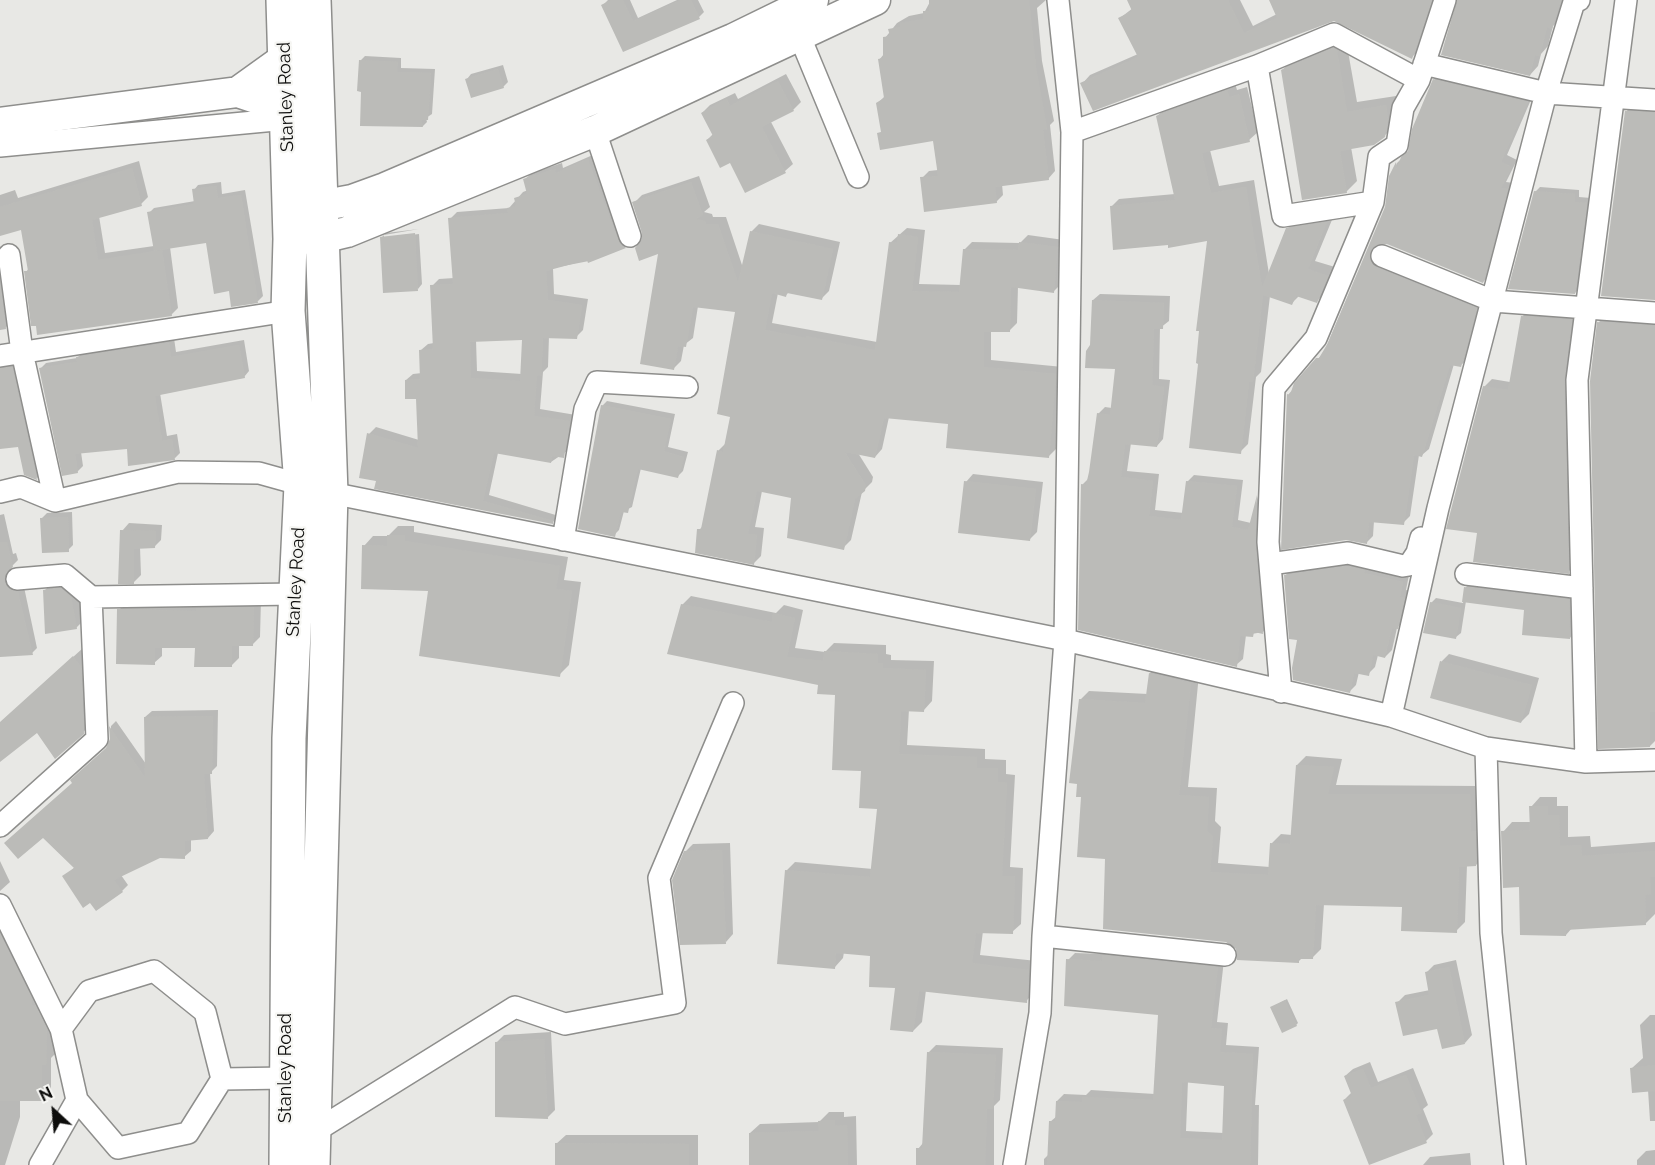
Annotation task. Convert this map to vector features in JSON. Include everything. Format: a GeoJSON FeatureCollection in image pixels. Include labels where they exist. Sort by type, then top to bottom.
{"type":"FeatureCollection","features":[{"type":"Feature","properties":{"kind":"main road","name":"Stanley Road"},"geometry":{"type":"LineString","coordinates":[[283,0],[286,114],[306,224],[288,311],[316,489],[296,594],[289,738],[286,1165]]}},
{"type":"Feature","properties":{"kind":"main road","name":"Stanley Road"},"geometry":{"type":"LineString","coordinates":[[313,1165],[316,489],[306,224],[314,0]]}},
{"type":"Feature","properties":{"kind":"main road"},"geometry":{"type":"LineString","coordinates":[[306,224],[352,200],[733,39],[813,0]]}},
{"type":"Feature","properties":{"kind":"main road"},"geometry":{"type":"LineString","coordinates":[[306,224],[347,232],[595,130],[800,37],[875,0]]}},
{"type":"Feature","properties":{"kind":"main road"},"geometry":{"type":"LineString","coordinates":[[0,123],[238,92],[284,59]]}},
{"type":"Feature","properties":{"kind":"main road"},"geometry":{"type":"LineString","coordinates":[[238,92],[286,114]]}},
{"type":"Feature","properties":{"kind":"street"},"geometry":{"type":"LineString","coordinates":[[1014,1165],[1041,1012],[1043,936],[1065,640],[1072,132],[1058,0]]}},
{"type":"Feature","properties":{"kind":"street"},"geometry":{"type":"LineString","coordinates":[[1281,692],[1268,542],[1274,388],[1316,338],[1373,202],[1379,157],[1397,146],[1403,108],[1421,72],[1445,0]]}},
{"type":"Feature","properties":{"kind":"street"},"geometry":{"type":"LineString","coordinates":[[1391,716],[1438,508],[1546,93],[1574,2],[1579,0]]}},
{"type":"Feature","properties":{"kind":"street"},"geometry":{"type":"LineString","coordinates":[[1586,762],[1577,380],[1626,0]]}},
{"type":"Feature","properties":{"kind":"street"},"geometry":{"type":"LineString","coordinates":[[1072,132],[1257,66],[1334,34],[1421,72],[1546,93],[1655,100]]}},
{"type":"Feature","properties":{"kind":"street"},"geometry":{"type":"LineString","coordinates":[[800,37],[858,177]]}},
{"type":"Feature","properties":{"kind":"street"},"geometry":{"type":"LineString","coordinates":[[1257,66],[1283,216],[1373,202]]}},
{"type":"Feature","properties":{"kind":"street"},"geometry":{"type":"LineString","coordinates":[[0,146],[286,114]]}},
{"type":"Feature","properties":{"kind":"street"},"geometry":{"type":"LineString","coordinates":[[595,130],[630,236]]}},
{"type":"Feature","properties":{"kind":"street"},"geometry":{"type":"LineString","coordinates":[[9,255],[22,352],[55,501]]}},
{"type":"Feature","properties":{"kind":"street"},"geometry":{"type":"LineString","coordinates":[[1382,256],[1493,301],[1655,313]]}},
{"type":"Feature","properties":{"kind":"street"},"geometry":{"type":"LineString","coordinates":[[0,356],[288,311]]}},
{"type":"Feature","properties":{"kind":"street"},"geometry":{"type":"LineString","coordinates":[[1270,564],[1348,553],[1409,565],[1417,553],[1463,375]]}},
{"type":"Feature","properties":{"kind":"street"},"geometry":{"type":"LineString","coordinates":[[563,540],[585,409],[597,382],[687,387]]}},
{"type":"Feature","properties":{"kind":"street"},"geometry":{"type":"LineString","coordinates":[[0,492],[21,487],[55,501],[178,472],[259,473],[316,489],[1065,640],[1391,716],[1486,748],[1586,762],[1655,760]]}},
{"type":"Feature","properties":{"kind":"street"},"geometry":{"type":"LineString","coordinates":[[1466,574],[1581,588]]}},
{"type":"Feature","properties":{"kind":"street"},"geometry":{"type":"LineString","coordinates":[[17,579],[65,575],[92,597],[296,594]]}},
{"type":"Feature","properties":{"kind":"street"},"geometry":{"type":"LineString","coordinates":[[0,826],[97,739],[92,597]]}},
{"type":"Feature","properties":{"kind":"street"},"geometry":{"type":"LineString","coordinates":[[314,1132],[514,1007],[565,1024],[675,1003],[659,878],[733,703]]}},
{"type":"Feature","properties":{"kind":"street"},"geometry":{"type":"LineString","coordinates":[[1486,748],[1491,933],[1515,1165]]}},
{"type":"Feature","properties":{"kind":"street"},"geometry":{"type":"LineString","coordinates":[[0,905],[61,1029],[77,1100],[118,1148],[188,1133],[222,1079],[205,1012],[154,971],[88,991],[61,1029]]}},
{"type":"Feature","properties":{"kind":"street"},"geometry":{"type":"LineString","coordinates":[[1043,936],[1225,956]]}},
{"type":"Feature","properties":{"kind":"street"},"geometry":{"type":"LineString","coordinates":[[222,1079],[286,1078]]}},
{"type":"Feature","properties":{"kind":"street"},"geometry":{"type":"LineString","coordinates":[[40,1165],[77,1100]]}},
{"type":"Feature","properties":{"kind":"building"},"geometry":{"type":"Polygon","coordinates":[[[611,0],[623,0],[633,21],[681,0],[691,0],[700,19],[623,52],[601,5],[611,0]]]}},
{"type":"Feature","properties":{"kind":"building"},"geometry":{"type":"Polygon","coordinates":[[[929,0],[1029,0],[1036,68],[1047,129],[1043,130],[1049,180],[995,187],[997,203],[924,212],[920,177],[938,176],[933,141],[880,150],[877,133],[881,132],[876,103],[884,98],[878,59],[883,58],[883,37],[890,36],[888,29],[900,27],[900,23],[923,19],[923,11],[929,11],[929,0]]]}},
{"type":"Feature","properties":{"kind":"building"},"geometry":{"type":"Polygon","coordinates":[[[1127,0],[1228,0],[1244,33],[1277,18],[1269,0],[1432,0],[1412,59],[1334,21],[1093,111],[1080,83],[1138,57],[1118,18],[1132,11],[1127,0]]]}},
{"type":"Feature","properties":{"kind":"building"},"geometry":{"type":"Polygon","coordinates":[[[1457,0],[1561,0],[1552,29],[1547,27],[1540,56],[1535,55],[1530,76],[1441,55],[1457,0]]]}},
{"type":"Feature","properties":{"kind":"building"},"geometry":{"type":"Polygon","coordinates":[[[1333,48],[1337,50],[1347,112],[1386,105],[1388,118],[1385,137],[1374,145],[1340,151],[1347,193],[1302,200],[1281,70],[1333,48]]]}},
{"type":"Feature","properties":{"kind":"building"},"geometry":{"type":"Polygon","coordinates":[[[359,60],[398,62],[397,72],[431,73],[428,120],[421,120],[423,127],[360,126],[361,92],[357,91],[359,60]]]}},
{"type":"Feature","properties":{"kind":"building"},"geometry":{"type":"Polygon","coordinates":[[[498,69],[504,88],[471,98],[465,79],[498,69]]]}},
{"type":"Feature","properties":{"kind":"building"},"geometry":{"type":"Polygon","coordinates":[[[1433,79],[1528,102],[1501,162],[1512,167],[1501,188],[1508,189],[1483,283],[1387,244],[1375,246],[1370,252],[1372,263],[1377,268],[1477,308],[1461,367],[1450,365],[1422,457],[1414,455],[1404,525],[1369,522],[1367,544],[1346,540],[1281,550],[1287,394],[1290,395],[1294,383],[1316,358],[1319,358],[1328,343],[1385,207],[1389,176],[1396,162],[1397,169],[1401,157],[1408,151],[1412,129],[1433,79]]]}},
{"type":"Feature","properties":{"kind":"building"},"geometry":{"type":"Polygon","coordinates":[[[778,81],[794,111],[762,127],[786,173],[745,193],[730,163],[720,168],[706,140],[713,136],[701,113],[727,99],[730,106],[778,81]]]}},
{"type":"Feature","properties":{"kind":"building"},"geometry":{"type":"Polygon","coordinates":[[[1227,90],[1229,97],[1239,94],[1250,142],[1202,153],[1211,193],[1246,187],[1262,288],[1286,228],[1327,222],[1308,269],[1328,276],[1317,303],[1296,296],[1292,305],[1263,295],[1253,382],[1249,382],[1241,454],[1189,448],[1198,364],[1196,363],[1199,331],[1196,331],[1207,241],[1168,248],[1168,245],[1113,250],[1110,206],[1175,200],[1156,116],[1227,90]]]}},
{"type":"Feature","properties":{"kind":"building"},"geometry":{"type":"Polygon","coordinates":[[[1625,111],[1655,113],[1655,300],[1601,296],[1625,111]]]}},
{"type":"Feature","properties":{"kind":"building"},"geometry":{"type":"Polygon","coordinates":[[[588,159],[618,240],[626,248],[588,263],[587,260],[546,271],[548,300],[582,305],[577,339],[543,338],[541,376],[537,375],[534,416],[570,421],[564,458],[552,456],[551,463],[494,453],[483,501],[553,521],[553,524],[374,489],[376,481],[359,478],[367,433],[418,448],[416,399],[405,399],[405,380],[420,379],[419,350],[433,349],[430,285],[453,284],[448,218],[508,213],[507,208],[516,206],[514,198],[527,194],[523,179],[555,169],[556,173],[588,159]],[[522,340],[470,342],[471,378],[520,381],[522,340]]]}},
{"type":"Feature","properties":{"kind":"building"},"geometry":{"type":"Polygon","coordinates":[[[132,168],[142,206],[92,220],[98,260],[162,250],[172,316],[37,335],[36,326],[31,326],[24,271],[28,271],[21,230],[0,236],[0,207],[132,168]]]}},
{"type":"Feature","properties":{"kind":"building"},"geometry":{"type":"Polygon","coordinates":[[[691,182],[703,215],[696,219],[705,221],[706,224],[718,224],[738,282],[750,231],[833,249],[822,300],[787,293],[786,297],[772,293],[765,330],[806,338],[806,336],[875,350],[889,242],[897,243],[898,234],[918,237],[912,291],[959,292],[963,249],[1018,250],[1019,242],[1058,247],[1054,293],[1011,287],[1010,332],[984,332],[984,367],[1056,374],[1049,458],[946,448],[948,424],[884,418],[875,458],[845,452],[866,485],[865,491],[855,499],[844,550],[787,538],[791,498],[757,491],[748,534],[757,535],[754,565],[695,553],[697,529],[701,529],[717,450],[723,452],[730,417],[717,414],[735,312],[693,307],[686,347],[678,346],[674,370],[640,364],[658,254],[639,261],[635,248],[642,239],[642,233],[632,202],[691,182]]]}},
{"type":"Feature","properties":{"kind":"building"},"geometry":{"type":"Polygon","coordinates":[[[216,186],[218,198],[241,195],[258,303],[231,307],[229,291],[214,294],[206,243],[154,251],[147,212],[194,204],[192,189],[216,186]]]}},
{"type":"Feature","properties":{"kind":"building"},"geometry":{"type":"Polygon","coordinates":[[[1534,191],[1575,194],[1575,202],[1587,203],[1575,294],[1508,289],[1534,191]]]}},
{"type":"Feature","properties":{"kind":"building"},"geometry":{"type":"Polygon","coordinates":[[[415,233],[418,291],[383,293],[380,237],[415,233]]]}},
{"type":"Feature","properties":{"kind":"building"},"geometry":{"type":"Polygon","coordinates":[[[0,284],[6,329],[0,330],[0,284]]]}},
{"type":"Feature","properties":{"kind":"building"},"geometry":{"type":"Polygon","coordinates":[[[1092,300],[1164,303],[1163,329],[1154,329],[1152,385],[1164,387],[1157,447],[1125,444],[1121,477],[1153,481],[1149,516],[1181,520],[1186,481],[1237,486],[1232,527],[1248,530],[1257,495],[1255,543],[1263,634],[1254,632],[1253,637],[1240,636],[1237,667],[1078,630],[1081,484],[1086,485],[1089,472],[1097,413],[1110,415],[1115,369],[1085,368],[1086,351],[1090,345],[1092,300]]]}},
{"type":"Feature","properties":{"kind":"building"},"geometry":{"type":"Polygon","coordinates":[[[1521,316],[1572,320],[1564,380],[1569,574],[1473,562],[1477,533],[1446,529],[1483,386],[1508,390],[1521,316]]]}},
{"type":"Feature","properties":{"kind":"building"},"geometry":{"type":"Polygon","coordinates":[[[1597,322],[1655,326],[1655,712],[1650,712],[1650,747],[1598,749],[1590,381],[1597,322]]]}},
{"type":"Feature","properties":{"kind":"building"},"geometry":{"type":"Polygon","coordinates":[[[169,343],[171,357],[239,345],[245,378],[155,396],[162,441],[172,439],[175,460],[128,466],[127,449],[75,454],[78,473],[62,476],[39,368],[77,362],[76,357],[169,343]]]}},
{"type":"Feature","properties":{"kind":"building"},"geometry":{"type":"Polygon","coordinates":[[[12,367],[37,480],[24,475],[18,447],[0,449],[0,368],[12,367]]]}},
{"type":"Feature","properties":{"kind":"building"},"geometry":{"type":"Polygon","coordinates":[[[601,405],[671,419],[664,451],[684,457],[678,478],[638,469],[628,513],[621,512],[615,537],[578,529],[601,405]]]}},
{"type":"Feature","properties":{"kind":"building"},"geometry":{"type":"Polygon","coordinates":[[[964,481],[1036,489],[1030,541],[958,533],[964,481]]]}},
{"type":"Feature","properties":{"kind":"building"},"geometry":{"type":"Polygon","coordinates":[[[68,517],[69,552],[42,553],[40,518],[68,517]]]}},
{"type":"Feature","properties":{"kind":"building"},"geometry":{"type":"Polygon","coordinates":[[[120,530],[156,531],[155,548],[134,549],[134,584],[118,584],[120,530]]]}},
{"type":"Feature","properties":{"kind":"building"},"geometry":{"type":"Polygon","coordinates":[[[387,535],[405,535],[405,541],[560,566],[556,589],[572,591],[560,677],[419,656],[428,591],[361,589],[362,545],[387,546],[387,535]]]}},
{"type":"Feature","properties":{"kind":"building"},"geometry":{"type":"Polygon","coordinates":[[[0,542],[7,542],[13,567],[6,573],[4,581],[11,590],[18,592],[33,655],[0,657],[0,542]]]}},
{"type":"Feature","properties":{"kind":"building"},"geometry":{"type":"Polygon","coordinates":[[[1347,566],[1365,570],[1364,573],[1403,582],[1400,597],[1405,598],[1398,629],[1392,628],[1385,658],[1373,655],[1369,676],[1354,673],[1350,693],[1293,680],[1292,668],[1297,640],[1289,639],[1284,575],[1347,566]]]}},
{"type":"Feature","properties":{"kind":"building"},"geometry":{"type":"Polygon","coordinates":[[[1464,587],[1569,599],[1570,639],[1522,635],[1524,610],[1462,602],[1464,587]]]}},
{"type":"Feature","properties":{"kind":"building"},"geometry":{"type":"Polygon","coordinates":[[[61,588],[71,597],[77,629],[45,634],[43,590],[61,588]]]}},
{"type":"Feature","properties":{"kind":"building"},"geometry":{"type":"Polygon","coordinates":[[[1430,602],[1461,608],[1456,639],[1423,633],[1430,602]]]}},
{"type":"Feature","properties":{"kind":"building"},"geometry":{"type":"Polygon","coordinates":[[[681,604],[772,622],[773,613],[795,618],[787,657],[823,661],[824,651],[878,654],[878,663],[883,663],[883,668],[926,670],[924,712],[901,711],[899,754],[977,757],[977,768],[998,768],[998,782],[1007,783],[1002,876],[1015,876],[1013,934],[976,933],[972,963],[1029,970],[1027,1003],[919,991],[913,1032],[890,1030],[895,988],[869,987],[870,956],[836,953],[835,969],[777,964],[785,870],[870,877],[877,809],[859,808],[861,771],[832,770],[835,695],[817,694],[818,685],[667,654],[681,604]]]}},
{"type":"Feature","properties":{"kind":"building"},"geometry":{"type":"Polygon","coordinates":[[[254,607],[253,646],[232,646],[232,667],[194,667],[195,648],[155,648],[155,665],[116,664],[117,609],[196,611],[196,608],[254,607]]]}},
{"type":"Feature","properties":{"kind":"building"},"geometry":{"type":"Polygon","coordinates":[[[73,656],[81,667],[84,734],[55,759],[37,733],[0,762],[0,722],[73,656]]]}},
{"type":"Feature","properties":{"kind":"building"},"geometry":{"type":"Polygon","coordinates":[[[1440,661],[1532,685],[1521,723],[1430,698],[1440,661]]]}},
{"type":"Feature","properties":{"kind":"building"},"geometry":{"type":"Polygon","coordinates":[[[1149,673],[1191,683],[1179,795],[1209,797],[1207,831],[1213,836],[1210,872],[1268,875],[1270,843],[1290,844],[1296,765],[1334,767],[1328,794],[1470,794],[1471,832],[1476,831],[1476,866],[1459,867],[1457,933],[1401,931],[1402,907],[1316,905],[1313,959],[1299,959],[1299,963],[1237,960],[1236,949],[1226,942],[1103,929],[1105,859],[1077,857],[1081,797],[1076,797],[1077,784],[1069,783],[1079,699],[1145,703],[1149,673]]]}},
{"type":"Feature","properties":{"kind":"building"},"geometry":{"type":"Polygon","coordinates":[[[213,716],[212,774],[204,774],[208,839],[185,841],[185,859],[160,858],[114,880],[123,892],[96,911],[90,903],[83,908],[62,876],[74,868],[43,838],[18,859],[4,843],[72,783],[70,780],[106,748],[110,739],[109,726],[145,777],[144,717],[213,716]]]}},
{"type":"Feature","properties":{"kind":"building"},"geometry":{"type":"Polygon","coordinates":[[[1529,806],[1548,806],[1548,815],[1559,815],[1560,846],[1581,845],[1582,856],[1655,851],[1655,877],[1650,877],[1651,894],[1645,895],[1646,925],[1566,930],[1566,936],[1520,935],[1519,887],[1503,888],[1501,831],[1530,830],[1529,806]]]}},
{"type":"Feature","properties":{"kind":"building"},"geometry":{"type":"Polygon","coordinates":[[[722,850],[726,944],[680,945],[672,880],[684,851],[722,850]]]}},
{"type":"Feature","properties":{"kind":"building"},"geometry":{"type":"Polygon","coordinates":[[[0,934],[32,998],[32,1005],[36,1006],[47,1029],[46,1065],[42,1065],[42,1101],[0,1101],[0,934]]]}},
{"type":"Feature","properties":{"kind":"building"},"geometry":{"type":"Polygon","coordinates":[[[1102,955],[1218,967],[1211,1028],[1222,1029],[1220,1052],[1253,1054],[1250,1165],[1047,1165],[1049,1121],[1055,1121],[1056,1101],[1082,1102],[1082,1097],[1153,1100],[1158,1015],[1064,1006],[1066,959],[1102,961],[1102,955]],[[1182,1082],[1180,1138],[1222,1140],[1224,1086],[1182,1082]]]}},
{"type":"Feature","properties":{"kind":"building"},"geometry":{"type":"Polygon","coordinates":[[[1449,967],[1465,1044],[1442,1049],[1437,1029],[1403,1036],[1395,1002],[1429,995],[1425,972],[1449,967]]]}},
{"type":"Feature","properties":{"kind":"building"},"geometry":{"type":"Polygon","coordinates":[[[1285,1000],[1297,1026],[1282,1033],[1270,1007],[1285,1000]]]}},
{"type":"Feature","properties":{"kind":"building"},"geometry":{"type":"Polygon","coordinates":[[[544,1039],[548,1119],[495,1117],[495,1042],[544,1039]]]}},
{"type":"Feature","properties":{"kind":"building"},"geometry":{"type":"Polygon","coordinates":[[[927,1052],[996,1055],[993,1109],[987,1109],[985,1165],[916,1165],[916,1148],[922,1148],[927,1052]]]}},
{"type":"Feature","properties":{"kind":"building"},"geometry":{"type":"Polygon","coordinates":[[[1655,1065],[1655,1091],[1632,1093],[1630,1068],[1655,1065]]]}},
{"type":"Feature","properties":{"kind":"building"},"geometry":{"type":"Polygon","coordinates":[[[1363,1069],[1371,1088],[1406,1075],[1422,1113],[1416,1115],[1427,1143],[1369,1165],[1343,1100],[1352,1096],[1344,1076],[1363,1069]]]}},
{"type":"Feature","properties":{"kind":"building"},"geometry":{"type":"Polygon","coordinates":[[[835,1120],[835,1126],[847,1125],[848,1165],[749,1165],[749,1133],[819,1131],[818,1121],[835,1120]]]}},
{"type":"Feature","properties":{"kind":"building"},"geometry":{"type":"Polygon","coordinates":[[[555,1143],[689,1144],[689,1165],[555,1165],[555,1143]]]}}]}
